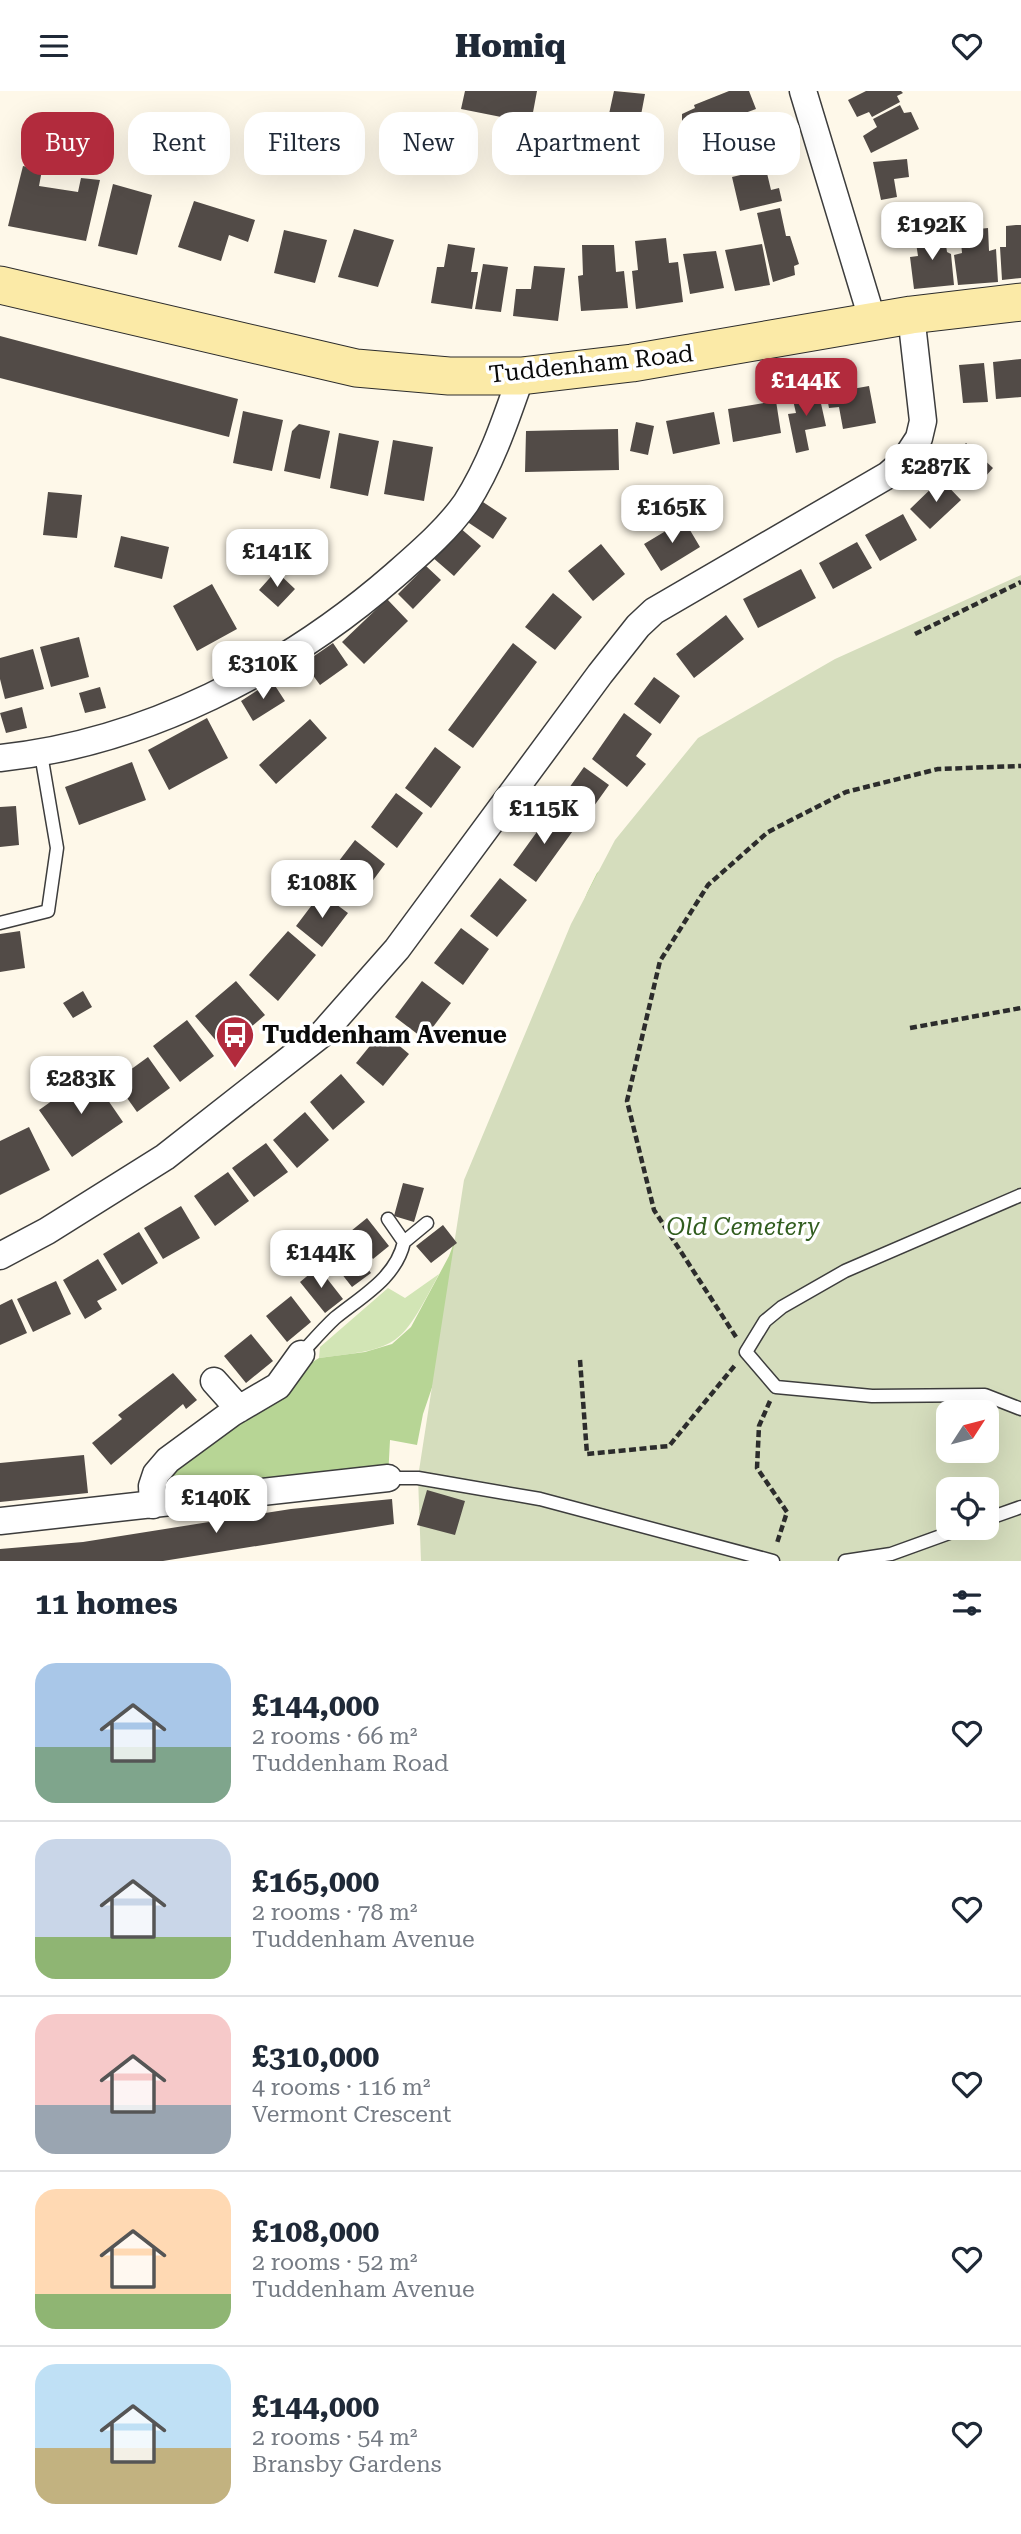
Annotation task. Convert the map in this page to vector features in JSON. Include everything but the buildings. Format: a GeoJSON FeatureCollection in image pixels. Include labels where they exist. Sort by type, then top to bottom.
{"type":"FeatureCollection","features":[{"type":"Feature","properties":{"kind":"street"},"geometry":{"type":"LineString","coordinates":[[803,91],[873,322]]}},
{"type":"Feature","properties":{"kind":"street","name":"Tuddenham Road"},"geometry":{"type":"LineString","coordinates":[[0,285],[356,368],[411,375],[521,376],[737,347],[911,315],[1021,302]]}},
{"type":"Feature","properties":{"kind":"street"},"geometry":{"type":"LineString","coordinates":[[0,1257],[47,1231],[165,1157],[323,1033],[397,949],[600,674],[638,626],[654,611],[867,488],[904,461],[919,438],[923,421],[911,315]]}},
{"type":"Feature","properties":{"kind":"street"},"geometry":{"type":"LineString","coordinates":[[0,758],[41,754],[153,720],[199,702],[312,639],[367,599],[417,556],[464,505],[496,445],[521,376]]}},
{"type":"Feature","properties":{"kind":"street"},"geometry":{"type":"LineString","coordinates":[[153,1505],[152,1486],[156,1474],[168,1460],[239,1409],[278,1386],[300,1354]]}},
{"type":"Feature","properties":{"kind":"street"},"geometry":{"type":"LineString","coordinates":[[214,1381],[239,1409]]}},
{"type":"Feature","properties":{"kind":"street"},"geometry":{"type":"LineString","coordinates":[[0,1521],[388,1478]]}},
{"type":"Feature","properties":{"kind":"lane"},"geometry":{"type":"LineString","coordinates":[[0,923],[48,911],[57,848],[41,754]]}},
{"type":"Feature","properties":{"kind":"lane"},"geometry":{"type":"LineString","coordinates":[[1021,1195],[845,1271],[765,1321],[746,1352],[776,1387],[872,1396],[985,1395],[1021,1409]]}},
{"type":"Feature","properties":{"kind":"lane"},"geometry":{"type":"LineString","coordinates":[[388,1219],[404,1242]]}},
{"type":"Feature","properties":{"kind":"lane"},"geometry":{"type":"LineString","coordinates":[[300,1354],[332,1320],[389,1275],[402,1254],[404,1242],[427,1223]]}},
{"type":"Feature","properties":{"kind":"lane"},"geometry":{"type":"LineString","coordinates":[[388,1478],[418,1478],[540,1499],[772,1561]]}},
{"type":"Feature","properties":{"kind":"lane"},"geometry":{"type":"LineString","coordinates":[[999,1515],[1021,1507]]}},
{"type":"Feature","properties":{"kind":"lane"},"geometry":{"type":"LineString","coordinates":[[845,1561],[891,1554],[936,1538]]}},
{"type":"Feature","properties":{"kind":"path"},"geometry":{"type":"LineString","coordinates":[[915,634],[1021,582]]}},
{"type":"Feature","properties":{"kind":"path"},"geometry":{"type":"LineString","coordinates":[[580,1360],[587,1454],[669,1446],[746,1352],[654,1210],[627,1101],[660,961],[708,885],[768,832],[846,792],[937,769],[1021,766]]}},
{"type":"Feature","properties":{"kind":"path"},"geometry":{"type":"LineString","coordinates":[[910,1028],[1021,1008]]}},
{"type":"Feature","properties":{"kind":"path"},"geometry":{"type":"LineString","coordinates":[[772,1561],[787,1512],[757,1468],[759,1426],[776,1387]]}},
{"type":"Feature","properties":{"kind":"green space","name":"Old Cemetery"},"geometry":{"type":"Polygon","coordinates":[[[1021,575],[1021,1561],[421,1561],[418,1477],[464,1180],[571,924],[615,840],[698,738],[835,659],[1021,575]]]}},
{"type":"Feature","properties":{"kind":"green space"},"geometry":{"type":"Polygon","coordinates":[[[612,860],[423,1414],[417,1445],[390,1440],[388,1478],[153,1505],[187,1439],[319,1358],[365,1352],[392,1344],[411,1327],[449,1256],[587,893],[597,873],[612,860]]]}},
{"type":"Feature","properties":{"kind":"green space"},"geometry":{"type":"Polygon","coordinates":[[[439,1274],[415,1317],[395,1340],[367,1351],[319,1358],[320,1347],[388,1288],[405,1298],[439,1274]]]}},
{"type":"Feature","properties":{"kind":"place","name":"Tuddenham Avenue"},"geometry":{"type":"Point","coordinates":[235,1069]}}]}
